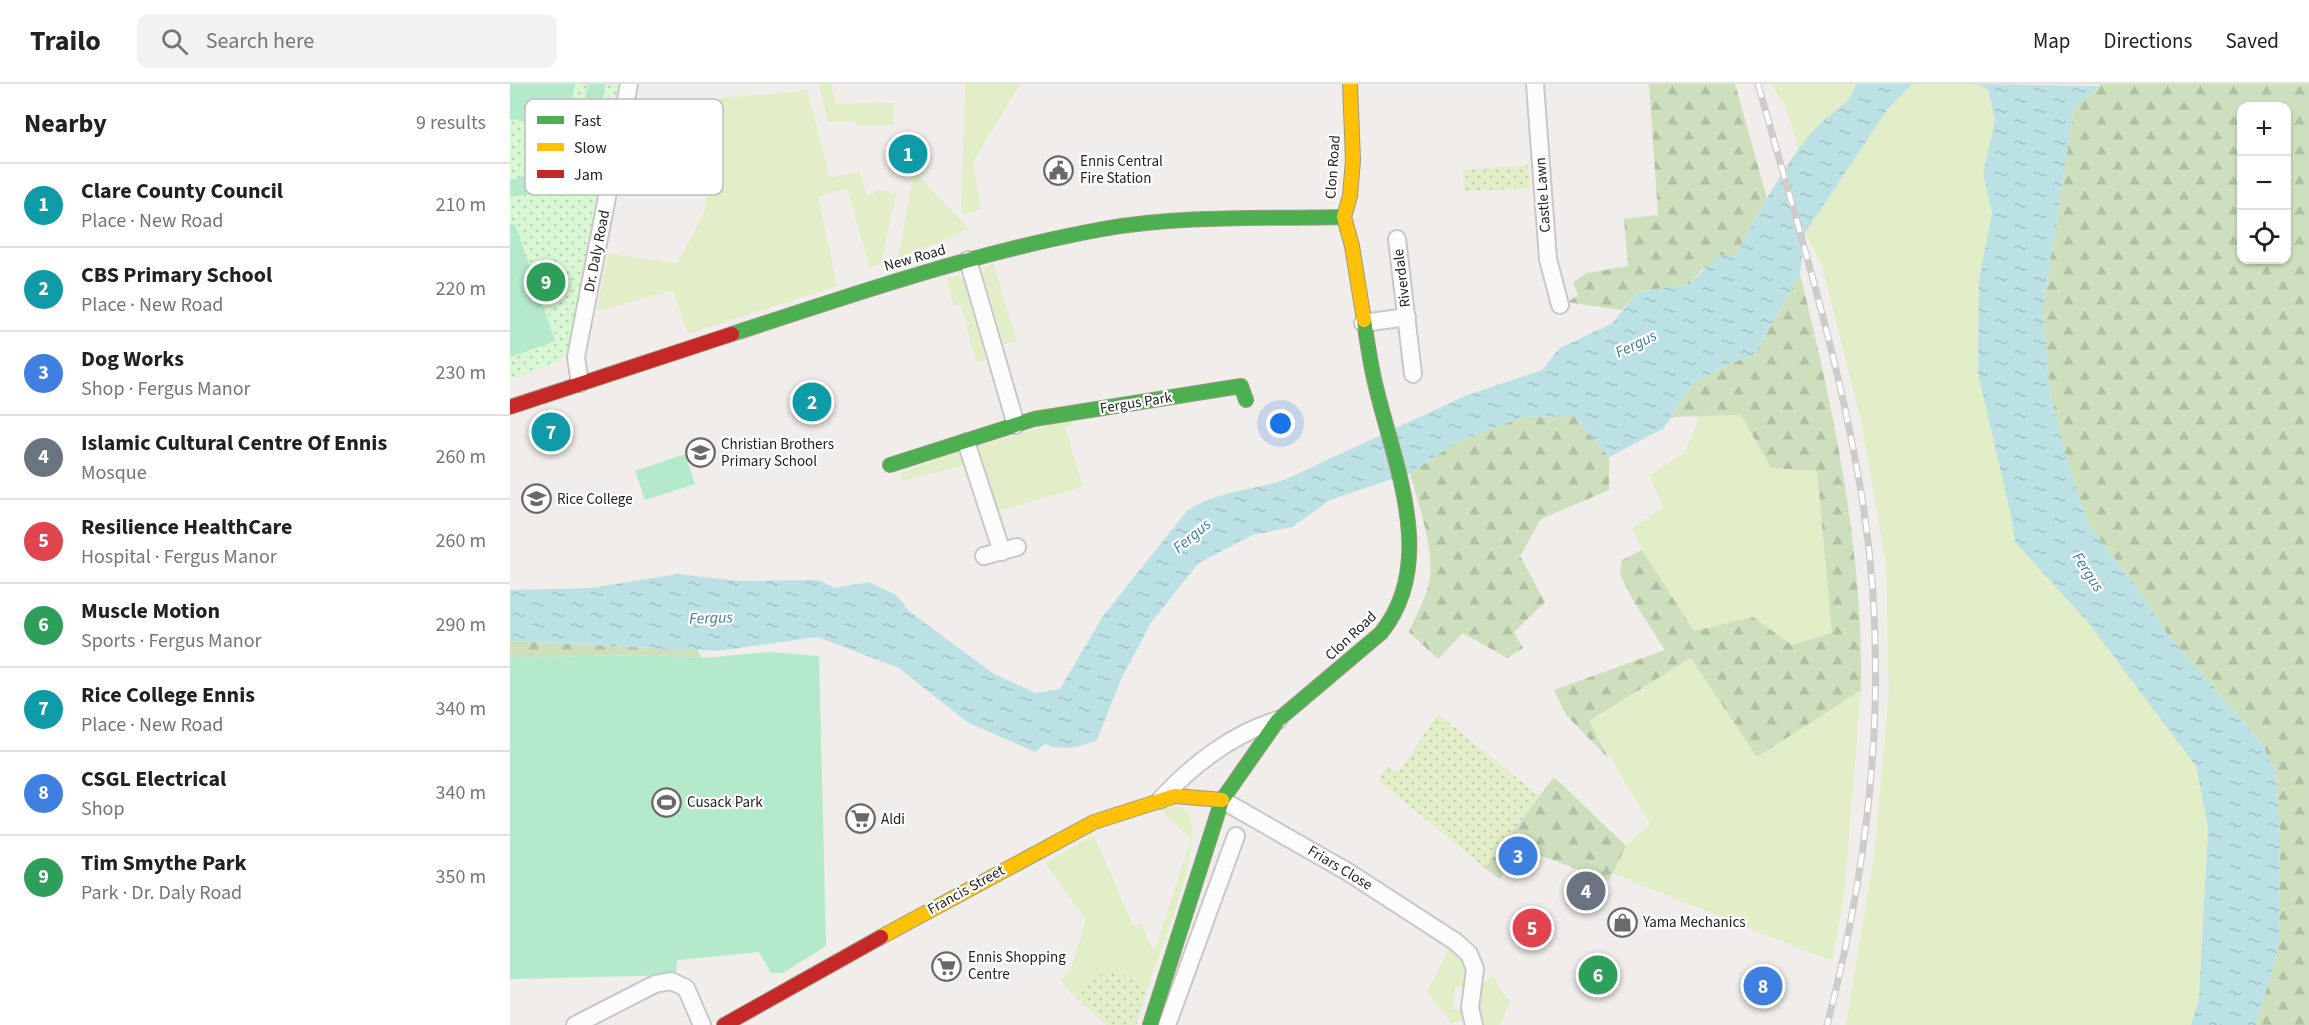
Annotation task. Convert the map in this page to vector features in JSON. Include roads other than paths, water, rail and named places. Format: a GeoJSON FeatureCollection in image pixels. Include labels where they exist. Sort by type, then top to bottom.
{"type":"FeatureCollection","features":[{"type":"Feature","properties":{"kind":"street","name":"Dr. Daly Road"},"geometry":{"type":"LineString","coordinates":[[626,99],[629,84]]}},
{"type":"Feature","properties":{"kind":"street","name":"Clon Road"},"geometry":{"type":"LineString","coordinates":[[1150,1025],[1222,800],[1258,745],[1278,720],[1362,651],[1393,618],[1406,586],[1410,555],[1402,490],[1383,420],[1363,323],[1352,246],[1344,217],[1350,196],[1353,160],[1350,84]]}},
{"type":"Feature","properties":{"kind":"street","name":"Castle Lawn"},"geometry":{"type":"LineString","coordinates":[[1535,84],[1548,259],[1560,305]]}},
{"type":"Feature","properties":{"kind":"street","name":"Dr. Daly Road"},"geometry":{"type":"LineString","coordinates":[[580,383],[576,357],[607,195]]}},
{"type":"Feature","properties":{"kind":"street","name":"New Road"},"geometry":{"type":"LineString","coordinates":[[510,407],[885,284],[996,252],[1095,231],[1149,223],[1344,217]]}},
{"type":"Feature","properties":{"kind":"street","name":"Riverdale"},"geometry":{"type":"LineString","coordinates":[[1397,239],[1413,374]]}},
{"type":"Feature","properties":{"kind":"street"},"geometry":{"type":"LineString","coordinates":[[968,260],[1016,425]]}},
{"type":"Feature","properties":{"kind":"street","name":"Riverdale"},"geometry":{"type":"LineString","coordinates":[[1363,323],[1407,317]]}},
{"type":"Feature","properties":{"kind":"street","name":"Fergus Park"},"geometry":{"type":"LineString","coordinates":[[890,465],[1034,419],[1241,386],[1246,400]]}},
{"type":"Feature","properties":{"kind":"street"},"geometry":{"type":"LineString","coordinates":[[966,442],[1009,550],[984,556]]}},
{"type":"Feature","properties":{"kind":"street"},"geometry":{"type":"LineString","coordinates":[[1159,801],[1183,774],[1254,727],[1278,720]]}},
{"type":"Feature","properties":{"kind":"street","name":"Francis Street"},"geometry":{"type":"LineString","coordinates":[[724,1025],[960,893],[1094,822],[1159,801],[1185,796],[1222,800]]}},
{"type":"Feature","properties":{"kind":"street","name":"Friars Close"},"geometry":{"type":"LineString","coordinates":[[1222,800],[1348,872],[1456,942],[1469,954],[1475,969],[1470,1008],[1474,1025]]}},
{"type":"Feature","properties":{"kind":"street"},"geometry":{"type":"LineString","coordinates":[[1167,1025],[1214,891],[1236,836]]}},
{"type":"Feature","properties":{"kind":"street"},"geometry":{"type":"LineString","coordinates":[[1196,883],[1214,891]]}},
{"type":"Feature","properties":{"kind":"street"},"geometry":{"type":"LineString","coordinates":[[576,1025],[655,984],[671,981],[686,988],[702,1025]]}},
{"type":"Feature","properties":{"kind":"water","name":"Fergus"},"geometry":{"type":"Polygon","coordinates":[[[1856,84],[1912,84],[1887,110],[1805,233],[1800,274],[1754,355],[1726,365],[1691,385],[1664,428],[1609,457],[1574,416],[1523,417],[1457,442],[1410,473],[1330,500],[1292,527],[1252,535],[1199,563],[1152,621],[1121,679],[1097,740],[1071,748],[1058,748],[1045,744],[1035,752],[967,722],[899,668],[818,637],[718,651],[510,641],[510,590],[591,588],[677,574],[739,581],[818,580],[835,588],[869,582],[896,595],[910,612],[994,674],[1036,693],[1060,689],[1103,616],[1187,511],[1222,495],[1284,480],[1465,396],[1542,370],[1560,348],[1613,323],[1637,292],[1690,284],[1718,255],[1735,256],[1786,167],[1810,134],[1851,96],[1856,84]]]}},
{"type":"Feature","properties":{"kind":"water","name":"Fergus"},"geometry":{"type":"Polygon","coordinates":[[[1975,84],[2100,86],[2074,108],[2043,308],[2049,386],[2066,458],[2089,526],[2133,582],[2167,634],[2261,742],[2276,774],[2280,834],[2279,946],[2256,1025],[2191,1025],[2199,999],[2208,828],[2196,766],[2091,626],[2015,542],[2011,515],[1978,373],[1979,280],[1992,213],[1983,173],[1995,121],[1988,89],[1975,84]]]}},
{"type":"Feature","properties":{"kind":"railway"},"geometry":{"type":"LineString","coordinates":[[1758,84],[1814,284],[1851,435],[1869,553],[1874,621],[1875,689],[1866,825],[1843,959],[1827,1025]]}},
{"type":"Feature","properties":{"kind":"place","name":"Clare County Council"},"geometry":{"type":"Point","coordinates":[908,154]}},
{"type":"Feature","properties":{"kind":"place","name":"Ennis Central Fire Station"},"geometry":{"type":"Point","coordinates":[1059,170]}},
{"type":"Feature","properties":{"kind":"place","name":"Tim Smythe Park"},"geometry":{"type":"Point","coordinates":[546,282]}},
{"type":"Feature","properties":{"kind":"place","name":"CBS Primary School"},"geometry":{"type":"Point","coordinates":[812,402]}},
{"type":"Feature","properties":{"kind":"place","name":"Rice College Ennis"},"geometry":{"type":"Point","coordinates":[551,432]}},
{"type":"Feature","properties":{"kind":"place","name":"Christian Brothers Primary School"},"geometry":{"type":"Point","coordinates":[700,453]}},
{"type":"Feature","properties":{"kind":"place","name":"Rice College"},"geometry":{"type":"Point","coordinates":[536,499]}},
{"type":"Feature","properties":{"kind":"place","name":"Cusack Park"},"geometry":{"type":"Point","coordinates":[666,802]}},
{"type":"Feature","properties":{"kind":"place","name":"Aldi"},"geometry":{"type":"Point","coordinates":[860,819]}},
{"type":"Feature","properties":{"kind":"place","name":"Dog Works"},"geometry":{"type":"Point","coordinates":[1518,856]}},
{"type":"Feature","properties":{"kind":"place","name":"Islamic Cultural Centre Of Ennis"},"geometry":{"type":"Point","coordinates":[1586,891]}},
{"type":"Feature","properties":{"kind":"place","name":"Yama Mechanics"},"geometry":{"type":"Point","coordinates":[1622,922]}},
{"type":"Feature","properties":{"kind":"place","name":"Resilience HealthCare"},"geometry":{"type":"Point","coordinates":[1532,928]}},
{"type":"Feature","properties":{"kind":"place","name":"Ennis Shopping Centre"},"geometry":{"type":"Point","coordinates":[947,966]}},
{"type":"Feature","properties":{"kind":"place","name":"Muscle Motion"},"geometry":{"type":"Point","coordinates":[1598,975]}},
{"type":"Feature","properties":{"kind":"place","name":"CSGL Electrical"},"geometry":{"type":"Point","coordinates":[1763,986]}}]}
